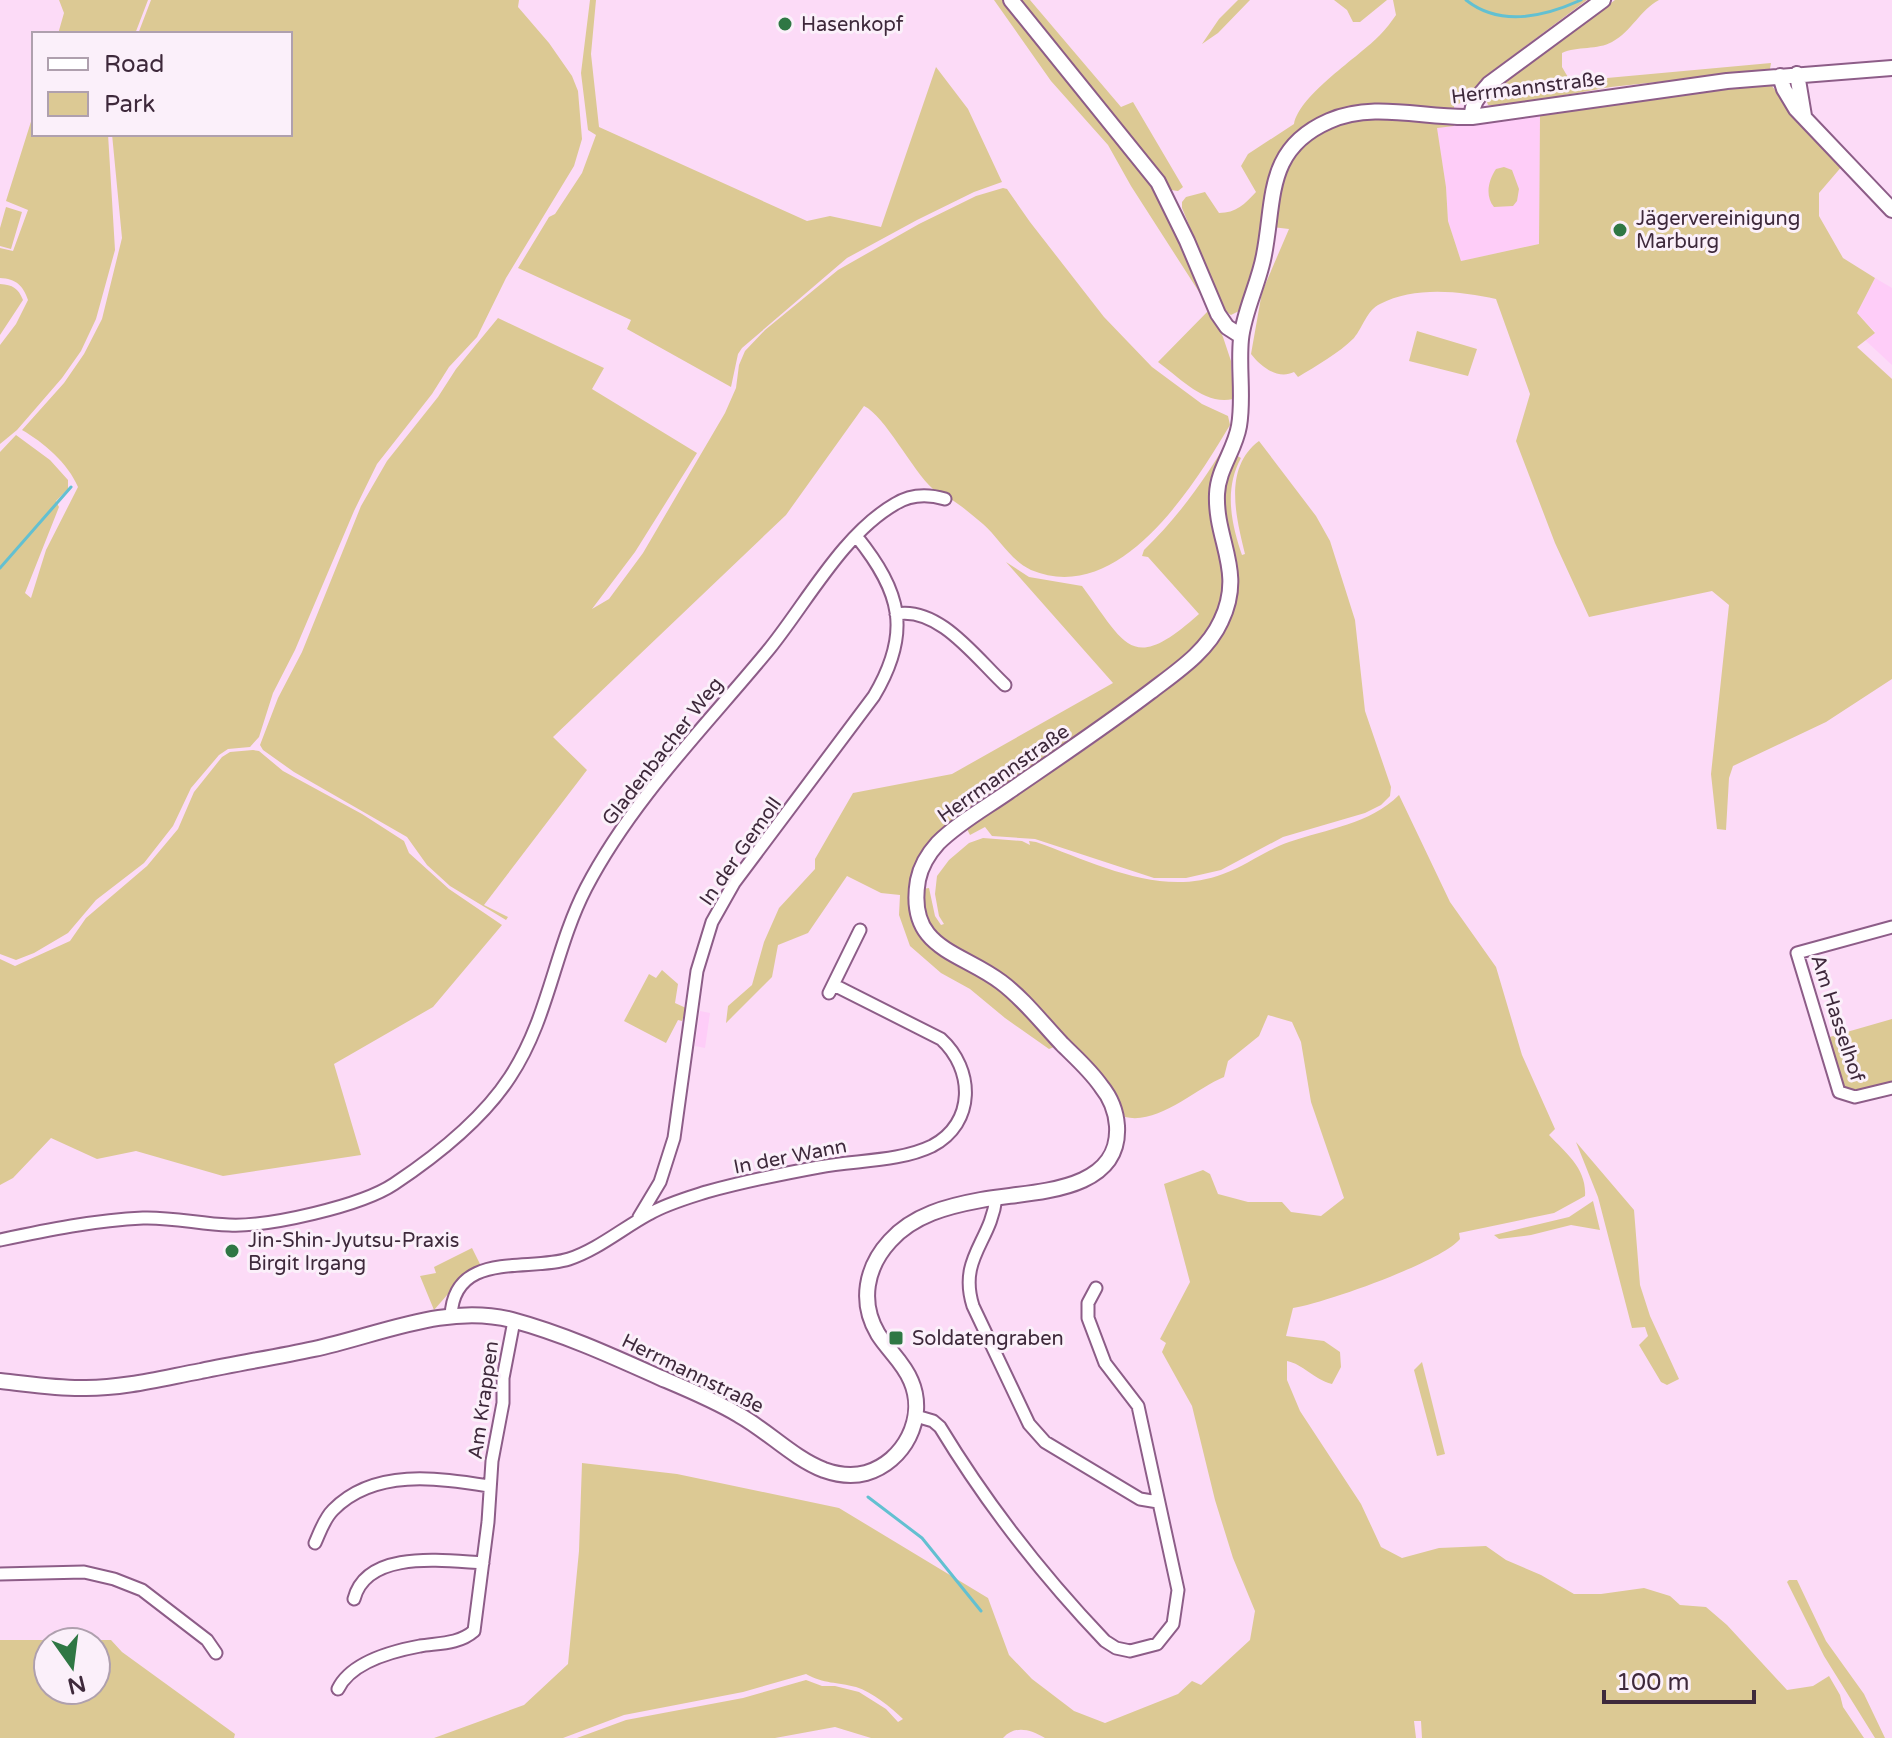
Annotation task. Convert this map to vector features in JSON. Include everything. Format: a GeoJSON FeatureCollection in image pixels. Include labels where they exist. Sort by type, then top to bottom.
{"type":"FeatureCollection","features":[{"type":"Feature","properties":{"kind":"street"},"geometry":{"type":"LineString","coordinates":[[1011,0],[1158,182],[1218,314],[1227,327],[1241,336]]}},
{"type":"Feature","properties":{"kind":"street"},"geometry":{"type":"LineString","coordinates":[[1472,117],[1476,100],[1489,84],[1603,0]]}},
{"type":"Feature","properties":{"kind":"street","name":"Herrmannstraße"},"geometry":{"type":"LineString","coordinates":[[0,1381],[77,1388],[131,1384],[269,1359],[451,1316],[478,1314],[514,1321],[596,1349],[715,1402],[755,1424],[813,1466],[844,1476],[866,1473],[889,1462],[909,1437],[916,1416],[916,1399],[909,1377],[880,1338],[870,1315],[867,1297],[871,1271],[892,1238],[916,1221],[957,1205],[1053,1189],[1090,1178],[1104,1165],[1115,1147],[1116,1115],[1099,1082],[1017,995],[992,975],[951,955],[930,938],[918,912],[920,871],[925,858],[947,835],[1088,739],[1194,657],[1215,633],[1224,616],[1230,592],[1230,563],[1218,514],[1217,489],[1238,430],[1242,389],[1241,336],[1264,259],[1274,180],[1287,153],[1329,120],[1356,114],[1379,111],[1444,118],[1472,117],[1712,83],[1892,68]]}},
{"type":"Feature","properties":{"kind":"street"},"geometry":{"type":"LineString","coordinates":[[1797,74],[1804,116]]}},
{"type":"Feature","properties":{"kind":"street"},"geometry":{"type":"LineString","coordinates":[[1780,76],[1791,102],[1892,210]]}},
{"type":"Feature","properties":{"kind":"street","name":"Gladenbacher Weg"},"geometry":{"type":"LineString","coordinates":[[0,1240],[126,1219],[157,1218],[238,1225],[287,1218],[353,1203],[378,1193],[451,1140],[487,1107],[510,1078],[536,1033],[578,908],[608,849],[663,774],[770,647],[831,565],[875,518],[897,502],[923,495],[945,499]]}},
{"type":"Feature","properties":{"kind":"street","name":"In der Gemoll"},"geometry":{"type":"LineString","coordinates":[[637,1221],[660,1182],[674,1138],[697,971],[712,922],[734,883],[879,688],[890,663],[895,643],[896,614],[889,582],[857,537]]}},
{"type":"Feature","properties":{"kind":"street"},"geometry":{"type":"LineString","coordinates":[[896,614],[914,612],[934,619],[1005,685]]}},
{"type":"Feature","properties":{"kind":"street","name":"Am Hasselhof"},"geometry":{"type":"LineString","coordinates":[[1892,927],[1797,953],[1839,1092],[1855,1097],[1892,1088]]}},
{"type":"Feature","properties":{"kind":"street","name":"In der Wann"},"geometry":{"type":"LineString","coordinates":[[451,1316],[451,1303],[456,1292],[480,1273],[504,1264],[566,1260],[658,1209],[705,1193],[819,1167],[923,1149],[938,1142],[953,1129],[962,1113],[967,1091],[966,1077],[954,1053],[941,1039],[831,989],[860,930]]}},
{"type":"Feature","properties":{"kind":"street"},"geometry":{"type":"LineString","coordinates":[[996,1198],[990,1225],[969,1267],[968,1289],[973,1306],[1029,1424],[1056,1451],[1140,1499],[1158,1502]]}},
{"type":"Feature","properties":{"kind":"street"},"geometry":{"type":"LineString","coordinates":[[916,1416],[933,1421],[940,1427],[989,1505],[1034,1563],[1105,1641],[1123,1650],[1138,1650],[1157,1644],[1170,1631],[1176,1614],[1177,1583],[1138,1406],[1105,1363],[1088,1318],[1088,1303],[1096,1288]]}},
{"type":"Feature","properties":{"kind":"street","name":"Am Krappen"},"geometry":{"type":"LineString","coordinates":[[338,1689],[342,1680],[379,1658],[417,1646],[464,1639],[474,1631],[488,1522],[489,1486],[514,1321]]}},
{"type":"Feature","properties":{"kind":"street","name":"Am Krappen"},"geometry":{"type":"LineString","coordinates":[[315,1543],[334,1509],[370,1487],[417,1478],[489,1486]]}},
{"type":"Feature","properties":{"kind":"street"},"geometry":{"type":"LineString","coordinates":[[354,1599],[356,1589],[363,1581],[401,1563],[436,1558],[483,1563]]}},
{"type":"Feature","properties":{"kind":"street"},"geometry":{"type":"LineString","coordinates":[[0,1574],[84,1572],[114,1579],[142,1590],[207,1640],[216,1653]]}},
{"type":"Feature","properties":{"kind":"shaded area"},"geometry":{"type":"Polygon","coordinates":[[[1540,115],[1539,244],[1461,261],[1448,221],[1436,127],[1540,115]]]}},
{"type":"Feature","properties":{"kind":"shaded area"},"geometry":{"type":"Polygon","coordinates":[[[1875,278],[1892,288],[1892,365],[1865,340],[1875,332],[1857,313],[1875,278]]]}},
{"type":"Feature","properties":{"kind":"shaded area"},"geometry":{"type":"Polygon","coordinates":[[[700,1011],[710,1013],[705,1048],[695,1046],[700,1011]]]}},
{"type":"Feature","properties":{"kind":"green space"},"geometry":{"type":"Polygon","coordinates":[[[59,0],[148,0],[136,32],[59,32],[64,13],[59,0]]]}},
{"type":"Feature","properties":{"kind":"green space"},"geometry":{"type":"Polygon","coordinates":[[[151,0],[519,0],[518,7],[572,76],[578,91],[582,139],[574,166],[506,278],[477,337],[449,367],[432,394],[377,464],[273,693],[259,737],[250,747],[228,749],[219,755],[191,788],[173,826],[144,863],[96,900],[68,933],[16,960],[0,954],[0,452],[16,435],[50,460],[68,480],[68,489],[56,501],[59,507],[25,593],[31,598],[46,550],[78,487],[54,454],[22,430],[64,383],[102,319],[122,238],[112,136],[292,136],[292,32],[139,32],[151,0]]]}},
{"type":"Feature","properties":{"kind":"green space"},"geometry":{"type":"Polygon","coordinates":[[[590,0],[596,0],[591,54],[599,127],[807,221],[830,216],[881,227],[936,67],[968,109],[1002,182],[974,192],[847,258],[742,348],[731,387],[627,329],[631,320],[518,268],[549,217],[555,214],[582,173],[596,135],[588,130],[581,73],[590,0]]]}},
{"type":"Feature","properties":{"kind":"green space"},"geometry":{"type":"Polygon","coordinates":[[[994,0],[1006,0],[1156,185],[1223,337],[1231,361],[1233,399],[1223,400],[1203,394],[1158,362],[1210,309],[1108,145],[1051,81],[994,0]]]}},
{"type":"Feature","properties":{"kind":"green space"},"geometry":{"type":"Polygon","coordinates":[[[1019,0],[1030,0],[1121,107],[1133,102],[1183,187],[1178,191],[1171,190],[1156,167],[1019,0]]]}},
{"type":"Feature","properties":{"kind":"green space"},"geometry":{"type":"Polygon","coordinates":[[[1238,0],[1250,0],[1218,33],[1202,44],[1219,19],[1238,0]]]}},
{"type":"Feature","properties":{"kind":"green space"},"geometry":{"type":"Polygon","coordinates":[[[1334,0],[1387,0],[1360,22],[1353,22],[1347,10],[1334,0]]]}},
{"type":"Feature","properties":{"kind":"green space"},"geometry":{"type":"Polygon","coordinates":[[[1393,0],[1587,0],[1483,78],[1467,100],[1454,106],[1454,126],[1437,128],[1448,221],[1461,261],[1539,244],[1540,115],[1639,98],[1769,83],[1843,165],[1819,193],[1819,216],[1843,258],[1875,278],[1857,313],[1875,333],[1857,347],[1892,379],[1892,679],[1826,722],[1733,766],[1729,778],[1726,830],[1717,829],[1711,774],[1729,605],[1712,591],[1589,617],[1555,543],[1516,441],[1530,394],[1496,299],[1437,292],[1393,298],[1368,314],[1354,338],[1320,364],[1298,377],[1294,372],[1276,373],[1265,368],[1251,354],[1262,292],[1289,229],[1263,226],[1239,311],[1231,315],[1224,310],[1182,208],[1186,197],[1205,192],[1219,213],[1235,210],[1248,200],[1256,192],[1241,166],[1248,154],[1294,124],[1299,112],[1318,88],[1382,33],[1396,15],[1393,0]]]}},
{"type":"Feature","properties":{"kind":"green space"},"geometry":{"type":"Polygon","coordinates":[[[1615,0],[1659,0],[1612,42],[1562,53],[1562,67],[1569,79],[1505,85],[1504,82],[1615,0]]]}},
{"type":"Feature","properties":{"kind":"green space"},"geometry":{"type":"Polygon","coordinates":[[[1771,63],[1770,69],[1611,87],[1503,106],[1488,105],[1486,99],[1493,94],[1607,78],[1771,63]]]}},
{"type":"Feature","properties":{"kind":"green space"},"geometry":{"type":"Polygon","coordinates":[[[32,118],[32,136],[108,136],[115,250],[96,319],[81,351],[62,378],[17,430],[0,444],[0,345],[16,324],[28,300],[18,284],[0,278],[0,248],[13,251],[28,210],[6,201],[32,118]]]}},
{"type":"Feature","properties":{"kind":"green space"},"geometry":{"type":"Polygon","coordinates":[[[1504,167],[1512,170],[1519,189],[1517,201],[1513,206],[1494,207],[1489,198],[1489,183],[1496,169],[1504,167]]]}},
{"type":"Feature","properties":{"kind":"green space"},"geometry":{"type":"Polygon","coordinates":[[[1007,189],[1104,317],[1152,367],[1202,404],[1228,416],[1230,425],[1196,479],[1150,535],[1123,557],[1094,572],[1063,577],[1024,566],[983,524],[933,489],[881,421],[864,406],[786,515],[553,737],[587,770],[484,905],[508,917],[506,920],[450,886],[427,865],[407,837],[294,772],[263,750],[260,745],[278,698],[302,652],[361,506],[387,461],[498,318],[604,368],[592,389],[697,453],[635,552],[592,609],[609,599],[643,553],[725,413],[736,388],[739,365],[745,351],[765,330],[838,270],[919,224],[976,196],[1007,189]]]}},
{"type":"Feature","properties":{"kind":"green space"},"geometry":{"type":"Polygon","coordinates":[[[6,207],[22,212],[11,249],[0,246],[0,228],[6,207]]]}},
{"type":"Feature","properties":{"kind":"green space"},"geometry":{"type":"Polygon","coordinates":[[[0,284],[14,288],[23,300],[0,335],[0,284]]]}},
{"type":"Feature","properties":{"kind":"green space"},"geometry":{"type":"Polygon","coordinates":[[[1417,331],[1477,349],[1468,376],[1409,361],[1417,331]]]}},
{"type":"Feature","properties":{"kind":"green space"},"geometry":{"type":"Polygon","coordinates":[[[1232,433],[1211,485],[1224,567],[1221,605],[1209,633],[1192,653],[1078,739],[991,793],[927,848],[921,935],[944,955],[1007,996],[1054,1047],[1049,1049],[970,989],[941,973],[910,946],[899,915],[900,895],[881,893],[847,876],[808,933],[778,945],[772,977],[726,1023],[728,1006],[752,985],[764,942],[779,908],[815,869],[815,859],[853,793],[952,774],[1113,683],[1006,562],[1029,577],[1082,586],[1120,637],[1132,645],[1144,648],[1158,644],[1199,614],[1148,557],[1142,556],[1192,495],[1232,433]]]}},
{"type":"Feature","properties":{"kind":"green space"},"geometry":{"type":"Polygon","coordinates":[[[1259,441],[1316,516],[1330,541],[1355,620],[1365,711],[1391,787],[1390,796],[1365,813],[1283,837],[1221,870],[1186,878],[1154,878],[1035,839],[992,836],[985,827],[970,835],[966,827],[1092,745],[1197,664],[1235,572],[1222,491],[1234,454],[1241,458],[1232,482],[1232,518],[1242,555],[1245,554],[1236,509],[1236,479],[1240,465],[1259,441]]]}},
{"type":"Feature","properties":{"kind":"green space"},"geometry":{"type":"Polygon","coordinates":[[[259,751],[283,771],[404,841],[409,853],[449,889],[502,925],[433,1007],[334,1064],[361,1155],[223,1176],[136,1151],[97,1159],[51,1138],[13,1178],[0,1185],[0,959],[15,966],[70,941],[86,918],[147,866],[178,829],[194,792],[222,757],[230,752],[259,751]]]}},
{"type":"Feature","properties":{"kind":"green space"},"geometry":{"type":"Polygon","coordinates":[[[1399,795],[1450,902],[1496,967],[1522,1055],[1555,1129],[1549,1135],[1579,1170],[1585,1196],[1554,1213],[1459,1233],[1460,1239],[1449,1248],[1407,1270],[1355,1290],[1293,1308],[1286,1336],[1324,1341],[1340,1352],[1341,1367],[1332,1384],[1287,1361],[1287,1380],[1300,1411],[1361,1504],[1381,1547],[1402,1558],[1439,1548],[1486,1546],[1506,1560],[1574,1594],[1644,1588],[1670,1596],[1680,1605],[1706,1607],[1727,1625],[1787,1690],[1813,1686],[1829,1676],[1843,1707],[1864,1738],[1422,1738],[1421,1721],[1414,1721],[1416,1738],[1045,1738],[1023,1730],[1013,1731],[1003,1738],[871,1738],[835,1727],[775,1738],[577,1738],[626,1720],[743,1698],[806,1680],[859,1692],[886,1709],[898,1722],[903,1719],[862,1689],[806,1674],[743,1692],[624,1715],[563,1738],[434,1738],[524,1705],[568,1664],[579,1551],[582,1463],[677,1474],[839,1508],[988,1598],[1009,1655],[1032,1679],[1074,1711],[1105,1723],[1178,1694],[1192,1681],[1201,1685],[1250,1640],[1255,1611],[1233,1558],[1215,1500],[1192,1406],[1162,1352],[1166,1343],[1160,1339],[1190,1282],[1164,1184],[1203,1170],[1210,1174],[1218,1194],[1248,1202],[1282,1202],[1291,1212],[1321,1216],[1344,1198],[1311,1102],[1301,1042],[1292,1022],[1268,1015],[1259,1036],[1228,1061],[1224,1077],[1163,1111],[1138,1118],[1125,1117],[1104,1077],[1064,1038],[1047,1014],[1036,1011],[978,972],[936,937],[926,922],[922,889],[929,888],[935,916],[941,925],[944,924],[939,916],[935,894],[937,876],[949,860],[969,843],[983,838],[1022,841],[1030,845],[1029,841],[1036,842],[1105,868],[1152,880],[1199,880],[1231,871],[1289,842],[1361,819],[1388,805],[1399,795]]]}},
{"type":"Feature","properties":{"kind":"green space"},"geometry":{"type":"Polygon","coordinates":[[[662,970],[678,984],[675,1003],[686,1008],[682,1021],[678,1020],[666,1043],[624,1021],[649,974],[656,978],[662,970]]]}},
{"type":"Feature","properties":{"kind":"green space"},"geometry":{"type":"Polygon","coordinates":[[[1892,1019],[1892,1084],[1860,1092],[1842,1085],[1826,1038],[1892,1019]]]}},
{"type":"Feature","properties":{"kind":"green space"},"geometry":{"type":"Polygon","coordinates":[[[1576,1142],[1634,1210],[1640,1285],[1650,1316],[1679,1379],[1667,1385],[1661,1382],[1639,1345],[1648,1336],[1645,1327],[1632,1328],[1598,1197],[1576,1142]]]}},
{"type":"Feature","properties":{"kind":"green space"},"geometry":{"type":"Polygon","coordinates":[[[1593,1201],[1600,1230],[1571,1225],[1531,1235],[1499,1239],[1494,1235],[1569,1217],[1593,1201]]]}},
{"type":"Feature","properties":{"kind":"green space"},"geometry":{"type":"Polygon","coordinates":[[[472,1248],[482,1268],[455,1286],[434,1310],[420,1276],[436,1273],[434,1267],[472,1248]]]}},
{"type":"Feature","properties":{"kind":"green space"},"geometry":{"type":"Polygon","coordinates":[[[1422,1362],[1445,1454],[1437,1456],[1414,1370],[1422,1362]]]}},
{"type":"Feature","properties":{"kind":"green space"},"geometry":{"type":"Polygon","coordinates":[[[1797,1580],[1826,1641],[1864,1694],[1885,1738],[1875,1738],[1824,1656],[1787,1582],[1797,1580]]]}},
{"type":"Feature","properties":{"kind":"green space"},"geometry":{"type":"Polygon","coordinates":[[[0,1640],[32,1640],[32,1706],[112,1706],[112,1641],[122,1652],[235,1734],[234,1738],[0,1738],[0,1640]]]}},
{"type":"Feature","properties":{"kind":"waterway"},"geometry":{"type":"LineString","coordinates":[[1466,0],[1493,14],[1508,16],[1537,15],[1581,0]]}},
{"type":"Feature","properties":{"kind":"waterway"},"geometry":{"type":"LineString","coordinates":[[0,568],[71,487]]}},
{"type":"Feature","properties":{"kind":"waterway"},"geometry":{"type":"LineString","coordinates":[[868,1497],[922,1538],[981,1611]]}},
{"type":"Feature","properties":{"kind":"place","name":"Hasenkopf"},"geometry":{"type":"Point","coordinates":[785,24]}},
{"type":"Feature","properties":{"kind":"place","name":"Jägervereinigung Marburg"},"geometry":{"type":"Point","coordinates":[1620,230]}},
{"type":"Feature","properties":{"kind":"place","name":"Jin-Shin-Jyutsu-Praxis Birgit Irgang"},"geometry":{"type":"Point","coordinates":[232,1251]}},
{"type":"Feature","properties":{"kind":"place","name":"Soldatengraben"},"geometry":{"type":"Point","coordinates":[896,1338]}}]}
